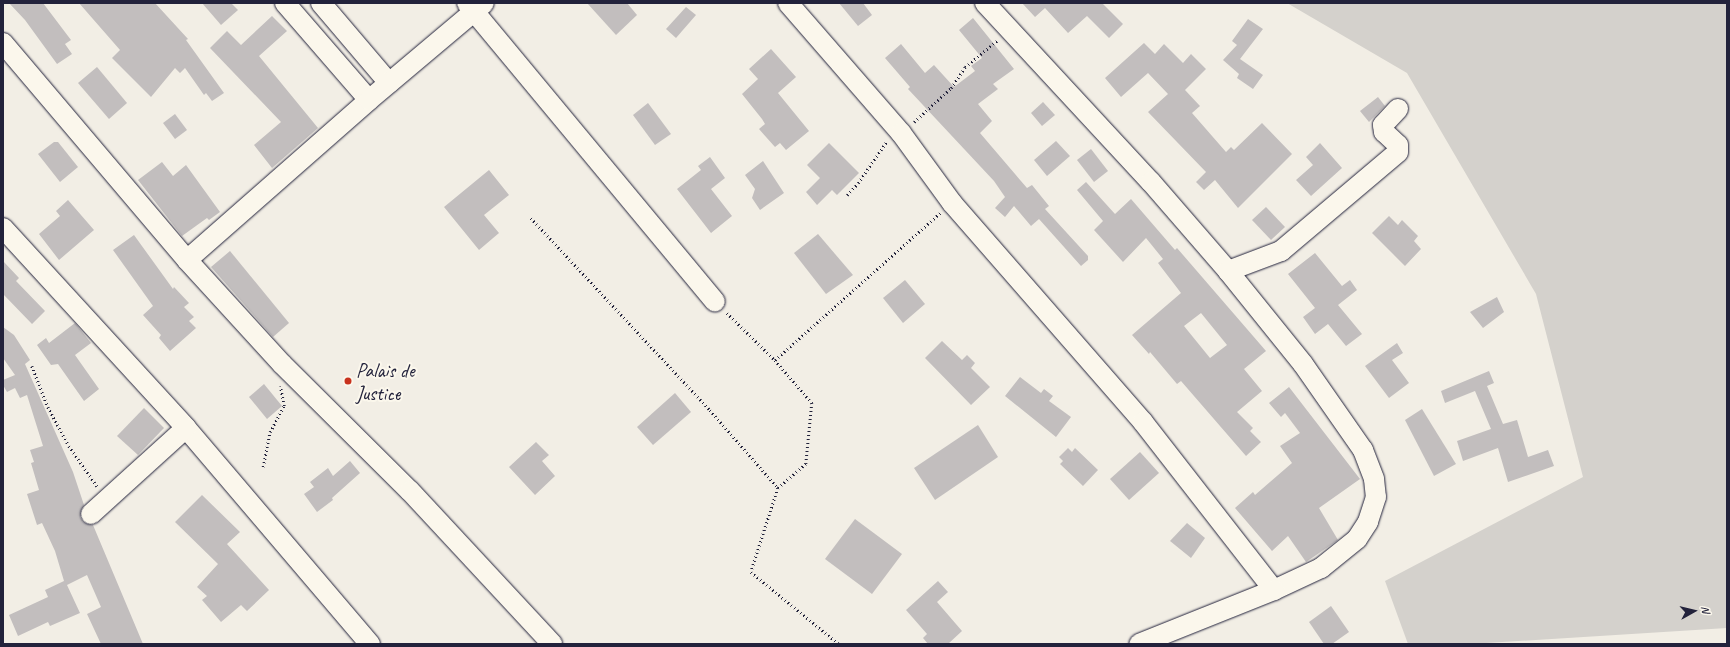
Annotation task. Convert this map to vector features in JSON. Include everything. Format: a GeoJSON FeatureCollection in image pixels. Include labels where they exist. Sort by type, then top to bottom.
{"type":"FeatureCollection","features":[{"type":"Feature","properties":{"kind":"street"},"geometry":{"type":"LineString","coordinates":[[285,3],[369,100]]}},
{"type":"Feature","properties":{"kind":"street"},"geometry":{"type":"LineString","coordinates":[[321,3],[389,83]]}},
{"type":"Feature","properties":{"kind":"street"},"geometry":{"type":"LineString","coordinates":[[788,3],[901,133],[952,202],[1143,422],[1274,590]]}},
{"type":"Feature","properties":{"kind":"street"},"geometry":{"type":"LineString","coordinates":[[985,3],[1152,182],[1228,271],[1303,364],[1363,450],[1374,479],[1376,496],[1373,510],[1357,539],[1321,568],[1274,590],[1139,644]]}},
{"type":"Feature","properties":{"kind":"street"},"geometry":{"type":"LineString","coordinates":[[187,260],[475,6],[715,302]]}},
{"type":"Feature","properties":{"kind":"street"},"geometry":{"type":"LineString","coordinates":[[3,44],[187,260],[282,364],[410,491],[552,644]]}},
{"type":"Feature","properties":{"kind":"street"},"geometry":{"type":"LineString","coordinates":[[1228,271],[1281,251],[1398,152],[1398,145],[1384,132],[1383,125],[1398,109]]}},
{"type":"Feature","properties":{"kind":"street"},"geometry":{"type":"LineString","coordinates":[[3,228],[186,428],[370,644]]}},
{"type":"Feature","properties":{"kind":"street"},"geometry":{"type":"LineString","coordinates":[[91,514],[186,428]]}},
{"type":"Feature","properties":{"kind":"path"},"geometry":{"type":"LineString","coordinates":[[847,195],[858,183],[885,143],[894,135],[901,133],[951,88],[965,67],[1010,31]]}},
{"type":"Feature","properties":{"kind":"path"},"geometry":{"type":"LineString","coordinates":[[775,360],[952,202]]}},
{"type":"Feature","properties":{"kind":"path"},"geometry":{"type":"LineString","coordinates":[[530,218],[710,410],[778,488]]}},
{"type":"Feature","properties":{"kind":"path"},"geometry":{"type":"LineString","coordinates":[[715,302],[775,360],[812,403],[806,464],[778,488],[751,572],[839,644]]}},
{"type":"Feature","properties":{"kind":"path"},"geometry":{"type":"LineString","coordinates":[[262,467],[270,432],[284,406],[280,390],[282,364]]}},
{"type":"Feature","properties":{"kind":"path"},"geometry":{"type":"LineString","coordinates":[[32,366],[48,407],[69,446],[82,468],[107,500]]}},
{"type":"Feature","properties":{"kind":"shaded area"},"geometry":{"type":"Polygon","coordinates":[[[1287,3],[1727,3],[1727,628],[1470,644],[1408,644],[1385,581],[1583,477],[1536,294],[1407,73],[1287,3]]]}},
{"type":"Feature","properties":{"kind":"building"},"geometry":{"type":"Polygon","coordinates":[[[9,3],[43,3],[71,40],[65,44],[72,54],[57,64],[25,20],[9,3]]]}},
{"type":"Feature","properties":{"kind":"building"},"geometry":{"type":"Polygon","coordinates":[[[79,3],[155,3],[188,39],[186,40],[224,93],[212,101],[206,93],[204,95],[185,68],[180,73],[175,68],[151,97],[112,58],[120,50],[79,3]]]}},
{"type":"Feature","properties":{"kind":"building"},"geometry":{"type":"Polygon","coordinates":[[[202,3],[231,3],[238,10],[221,25],[202,3]]]}},
{"type":"Feature","properties":{"kind":"building"},"geometry":{"type":"Polygon","coordinates":[[[587,3],[627,3],[637,15],[616,35],[587,3]]]}},
{"type":"Feature","properties":{"kind":"building"},"geometry":{"type":"Polygon","coordinates":[[[839,3],[863,3],[872,15],[858,26],[839,3]]]}},
{"type":"Feature","properties":{"kind":"building"},"geometry":{"type":"Polygon","coordinates":[[[1022,3],[1102,3],[1123,24],[1109,38],[1087,16],[1068,33],[1045,8],[1035,17],[1022,3]]]}},
{"type":"Feature","properties":{"kind":"building"},"geometry":{"type":"Polygon","coordinates":[[[686,7],[696,15],[676,38],[666,29],[686,7]]]}},
{"type":"Feature","properties":{"kind":"building"},"geometry":{"type":"Polygon","coordinates":[[[272,16],[287,31],[259,56],[318,128],[272,168],[254,145],[281,122],[210,48],[227,31],[241,45],[272,16]]]}},
{"type":"Feature","properties":{"kind":"building"},"geometry":{"type":"Polygon","coordinates":[[[973,18],[1014,69],[993,84],[998,89],[978,104],[992,121],[980,133],[1027,188],[1032,185],[1049,206],[1045,209],[1088,256],[1088,260],[1081,266],[1039,219],[1031,226],[1014,206],[1005,217],[995,208],[1005,197],[994,181],[908,89],[910,87],[885,58],[901,44],[925,73],[934,65],[954,87],[975,71],[971,66],[982,58],[959,30],[973,18]]]}},
{"type":"Feature","properties":{"kind":"building"},"geometry":{"type":"Polygon","coordinates":[[[1248,19],[1263,29],[1240,59],[1263,75],[1253,89],[1237,78],[1239,74],[1223,60],[1237,45],[1232,41],[1248,19]]]}},
{"type":"Feature","properties":{"kind":"building"},"geometry":{"type":"Polygon","coordinates":[[[1144,43],[1155,54],[1164,44],[1183,63],[1191,54],[1206,69],[1185,90],[1200,106],[1192,113],[1226,152],[1231,147],[1234,150],[1262,123],[1292,154],[1238,208],[1215,180],[1204,190],[1196,182],[1206,172],[1148,112],[1168,94],[1148,73],[1121,97],[1105,78],[1144,43]]]}},
{"type":"Feature","properties":{"kind":"building"},"geometry":{"type":"Polygon","coordinates":[[[771,49],[796,77],[778,93],[809,131],[786,150],[780,143],[775,147],[759,129],[765,124],[742,94],[758,79],[749,69],[771,49]]]}},
{"type":"Feature","properties":{"kind":"building"},"geometry":{"type":"Polygon","coordinates":[[[97,67],[127,103],[109,119],[78,83],[97,67]]]}},
{"type":"Feature","properties":{"kind":"building"},"geometry":{"type":"Polygon","coordinates":[[[1378,97],[1385,106],[1369,122],[1360,111],[1378,97]]]}},
{"type":"Feature","properties":{"kind":"building"},"geometry":{"type":"Polygon","coordinates":[[[1043,102],[1055,115],[1042,126],[1031,113],[1043,102]]]}},
{"type":"Feature","properties":{"kind":"building"},"geometry":{"type":"Polygon","coordinates":[[[648,103],[671,134],[655,145],[633,115],[648,103]]]}},
{"type":"Feature","properties":{"kind":"building"},"geometry":{"type":"Polygon","coordinates":[[[175,114],[187,130],[175,139],[163,123],[175,114]]]}},
{"type":"Feature","properties":{"kind":"building"},"geometry":{"type":"Polygon","coordinates":[[[1056,141],[1070,156],[1047,176],[1034,160],[1056,141]]]}},
{"type":"Feature","properties":{"kind":"building"},"geometry":{"type":"Polygon","coordinates":[[[54,142],[58,142],[78,167],[60,182],[38,154],[54,142]]]}},
{"type":"Feature","properties":{"kind":"building"},"geometry":{"type":"Polygon","coordinates":[[[829,143],[859,173],[837,195],[832,190],[817,205],[806,192],[820,178],[807,165],[829,143]]]}},
{"type":"Feature","properties":{"kind":"building"},"geometry":{"type":"Polygon","coordinates":[[[1320,143],[1342,168],[1311,196],[1296,180],[1313,165],[1306,157],[1320,143]]]}},
{"type":"Feature","properties":{"kind":"building"},"geometry":{"type":"Polygon","coordinates":[[[1091,149],[1108,171],[1094,182],[1077,160],[1091,149]]]}},
{"type":"Feature","properties":{"kind":"building"},"geometry":{"type":"Polygon","coordinates":[[[710,157],[725,178],[711,189],[732,216],[711,233],[677,189],[701,170],[698,166],[710,157]]]}},
{"type":"Feature","properties":{"kind":"building"},"geometry":{"type":"Polygon","coordinates":[[[763,161],[784,193],[760,210],[752,198],[755,189],[745,175],[763,161]]]}},
{"type":"Feature","properties":{"kind":"building"},"geometry":{"type":"Polygon","coordinates":[[[162,162],[173,176],[186,165],[220,212],[209,220],[207,218],[182,236],[138,180],[162,162]]]}},
{"type":"Feature","properties":{"kind":"building"},"geometry":{"type":"Polygon","coordinates":[[[489,170],[509,195],[484,215],[499,233],[479,250],[444,207],[489,170]]]}},
{"type":"Feature","properties":{"kind":"building"},"geometry":{"type":"Polygon","coordinates":[[[1086,182],[1115,214],[1131,199],[1175,250],[1177,248],[1266,351],[1244,369],[1262,391],[1237,412],[1253,428],[1250,431],[1261,442],[1246,456],[1181,381],[1177,384],[1150,352],[1149,354],[1132,335],[1181,293],[1158,263],[1163,259],[1146,238],[1123,262],[1094,230],[1103,221],[1077,190],[1086,182]],[[1201,313],[1184,326],[1210,358],[1227,345],[1201,313]]]}},
{"type":"Feature","properties":{"kind":"building"},"geometry":{"type":"Polygon","coordinates":[[[68,200],[94,230],[59,260],[39,234],[60,216],[56,211],[68,200]]]}},
{"type":"Feature","properties":{"kind":"building"},"geometry":{"type":"Polygon","coordinates":[[[1266,207],[1285,227],[1271,240],[1252,220],[1266,207]]]}},
{"type":"Feature","properties":{"kind":"building"},"geometry":{"type":"Polygon","coordinates":[[[1389,216],[1398,225],[1402,220],[1418,236],[1414,241],[1421,249],[1405,266],[1372,233],[1389,216]]]}},
{"type":"Feature","properties":{"kind":"building"},"geometry":{"type":"Polygon","coordinates":[[[818,234],[853,275],[826,294],[794,253],[818,234]]]}},
{"type":"Feature","properties":{"kind":"building"},"geometry":{"type":"Polygon","coordinates":[[[134,235],[173,289],[174,287],[189,303],[184,307],[194,317],[189,321],[196,328],[170,351],[159,338],[161,335],[143,315],[153,306],[113,250],[134,235]]]}},
{"type":"Feature","properties":{"kind":"building"},"geometry":{"type":"Polygon","coordinates":[[[230,251],[289,323],[273,337],[211,267],[230,251]]]}},
{"type":"Feature","properties":{"kind":"building"},"geometry":{"type":"Polygon","coordinates":[[[1315,253],[1342,286],[1350,280],[1357,290],[1338,305],[1362,334],[1346,346],[1328,324],[1315,334],[1303,317],[1315,308],[1288,274],[1315,253]]]}},
{"type":"Feature","properties":{"kind":"building"},"geometry":{"type":"Polygon","coordinates":[[[3,261],[19,278],[16,281],[45,311],[32,324],[3,294],[3,261]]]}},
{"type":"Feature","properties":{"kind":"building"},"geometry":{"type":"Polygon","coordinates":[[[905,280],[925,304],[903,323],[883,298],[905,280]]]}},
{"type":"Feature","properties":{"kind":"building"},"geometry":{"type":"Polygon","coordinates":[[[1497,297],[1504,312],[1483,328],[1470,312],[1497,297]]]}},
{"type":"Feature","properties":{"kind":"building"},"geometry":{"type":"Polygon","coordinates":[[[75,323],[91,343],[75,355],[99,389],[84,401],[58,364],[51,365],[37,345],[46,338],[49,343],[75,323]]]}},
{"type":"Feature","properties":{"kind":"building"},"geometry":{"type":"Polygon","coordinates":[[[3,327],[14,335],[30,360],[25,364],[73,472],[84,505],[80,517],[83,522],[93,525],[143,644],[101,644],[87,614],[101,607],[87,575],[67,585],[80,613],[50,626],[48,622],[18,636],[9,615],[48,597],[45,590],[64,581],[55,551],[42,523],[37,525],[27,494],[39,490],[31,463],[34,462],[30,450],[43,446],[27,395],[20,398],[15,388],[7,392],[3,385],[3,380],[15,375],[3,358],[3,327]]]}},
{"type":"Feature","properties":{"kind":"building"},"geometry":{"type":"Polygon","coordinates":[[[942,341],[962,360],[967,355],[975,363],[971,368],[990,387],[971,405],[925,358],[942,341]]]}},
{"type":"Feature","properties":{"kind":"building"},"geometry":{"type":"Polygon","coordinates":[[[1397,343],[1403,353],[1392,360],[1409,383],[1389,398],[1365,366],[1397,343]]]}},
{"type":"Feature","properties":{"kind":"building"},"geometry":{"type":"Polygon","coordinates":[[[1489,371],[1494,383],[1487,386],[1503,424],[1517,420],[1528,457],[1548,450],[1554,466],[1508,482],[1498,448],[1463,461],[1457,441],[1491,429],[1475,391],[1445,403],[1441,391],[1489,371]]]}},
{"type":"Feature","properties":{"kind":"building"},"geometry":{"type":"Polygon","coordinates":[[[1020,377],[1041,393],[1044,389],[1053,396],[1049,401],[1071,417],[1056,437],[1005,396],[1020,377]]]}},
{"type":"Feature","properties":{"kind":"building"},"geometry":{"type":"Polygon","coordinates":[[[264,384],[282,406],[267,419],[249,397],[264,384]]]}},
{"type":"Feature","properties":{"kind":"building"},"geometry":{"type":"Polygon","coordinates":[[[1289,387],[1360,479],[1319,508],[1338,540],[1306,562],[1288,536],[1272,551],[1235,508],[1253,492],[1255,495],[1292,463],[1280,446],[1300,433],[1285,413],[1281,417],[1269,403],[1289,387]]]}},
{"type":"Feature","properties":{"kind":"building"},"geometry":{"type":"Polygon","coordinates":[[[675,393],[691,412],[653,445],[637,427],[675,393]]]}},
{"type":"Feature","properties":{"kind":"building"},"geometry":{"type":"Polygon","coordinates":[[[144,408],[164,428],[138,455],[117,436],[144,408]]]}},
{"type":"Feature","properties":{"kind":"building"},"geometry":{"type":"Polygon","coordinates":[[[1422,409],[1456,464],[1434,476],[1405,420],[1422,409]]]}},
{"type":"Feature","properties":{"kind":"building"},"geometry":{"type":"Polygon","coordinates":[[[978,425],[998,457],[935,500],[914,468],[978,425]]]}},
{"type":"Feature","properties":{"kind":"building"},"geometry":{"type":"Polygon","coordinates":[[[536,442],[549,455],[542,461],[555,476],[535,495],[509,467],[536,442]]]}},
{"type":"Feature","properties":{"kind":"building"},"geometry":{"type":"Polygon","coordinates":[[[1068,448],[1072,452],[1075,448],[1098,470],[1083,486],[1060,464],[1063,461],[1059,457],[1068,448]]]}},
{"type":"Feature","properties":{"kind":"building"},"geometry":{"type":"Polygon","coordinates":[[[1140,452],[1159,473],[1129,500],[1110,479],[1140,452]]]}},
{"type":"Feature","properties":{"kind":"building"},"geometry":{"type":"Polygon","coordinates":[[[350,461],[360,473],[332,498],[333,500],[317,512],[304,494],[314,487],[310,482],[328,468],[333,476],[350,461]]]}},
{"type":"Feature","properties":{"kind":"building"},"geometry":{"type":"Polygon","coordinates":[[[202,495],[240,532],[227,544],[269,590],[247,611],[241,605],[221,622],[202,600],[207,596],[197,587],[218,564],[175,522],[202,495]]]}},
{"type":"Feature","properties":{"kind":"building"},"geometry":{"type":"Polygon","coordinates":[[[855,519],[902,554],[872,594],[825,559],[855,519]]]}},
{"type":"Feature","properties":{"kind":"building"},"geometry":{"type":"Polygon","coordinates":[[[1187,523],[1205,538],[1191,558],[1170,541],[1187,523]]]}},
{"type":"Feature","properties":{"kind":"building"},"geometry":{"type":"Polygon","coordinates":[[[938,581],[948,592],[937,602],[962,631],[948,644],[928,644],[923,638],[927,634],[906,610],[938,581]]]}},
{"type":"Feature","properties":{"kind":"building"},"geometry":{"type":"Polygon","coordinates":[[[1331,606],[1349,632],[1332,644],[1324,644],[1309,622],[1331,606]]]}},
{"type":"Feature","properties":{"kind":"place","name":"Palais de Justice"},"geometry":{"type":"Point","coordinates":[348,381]}}]}
